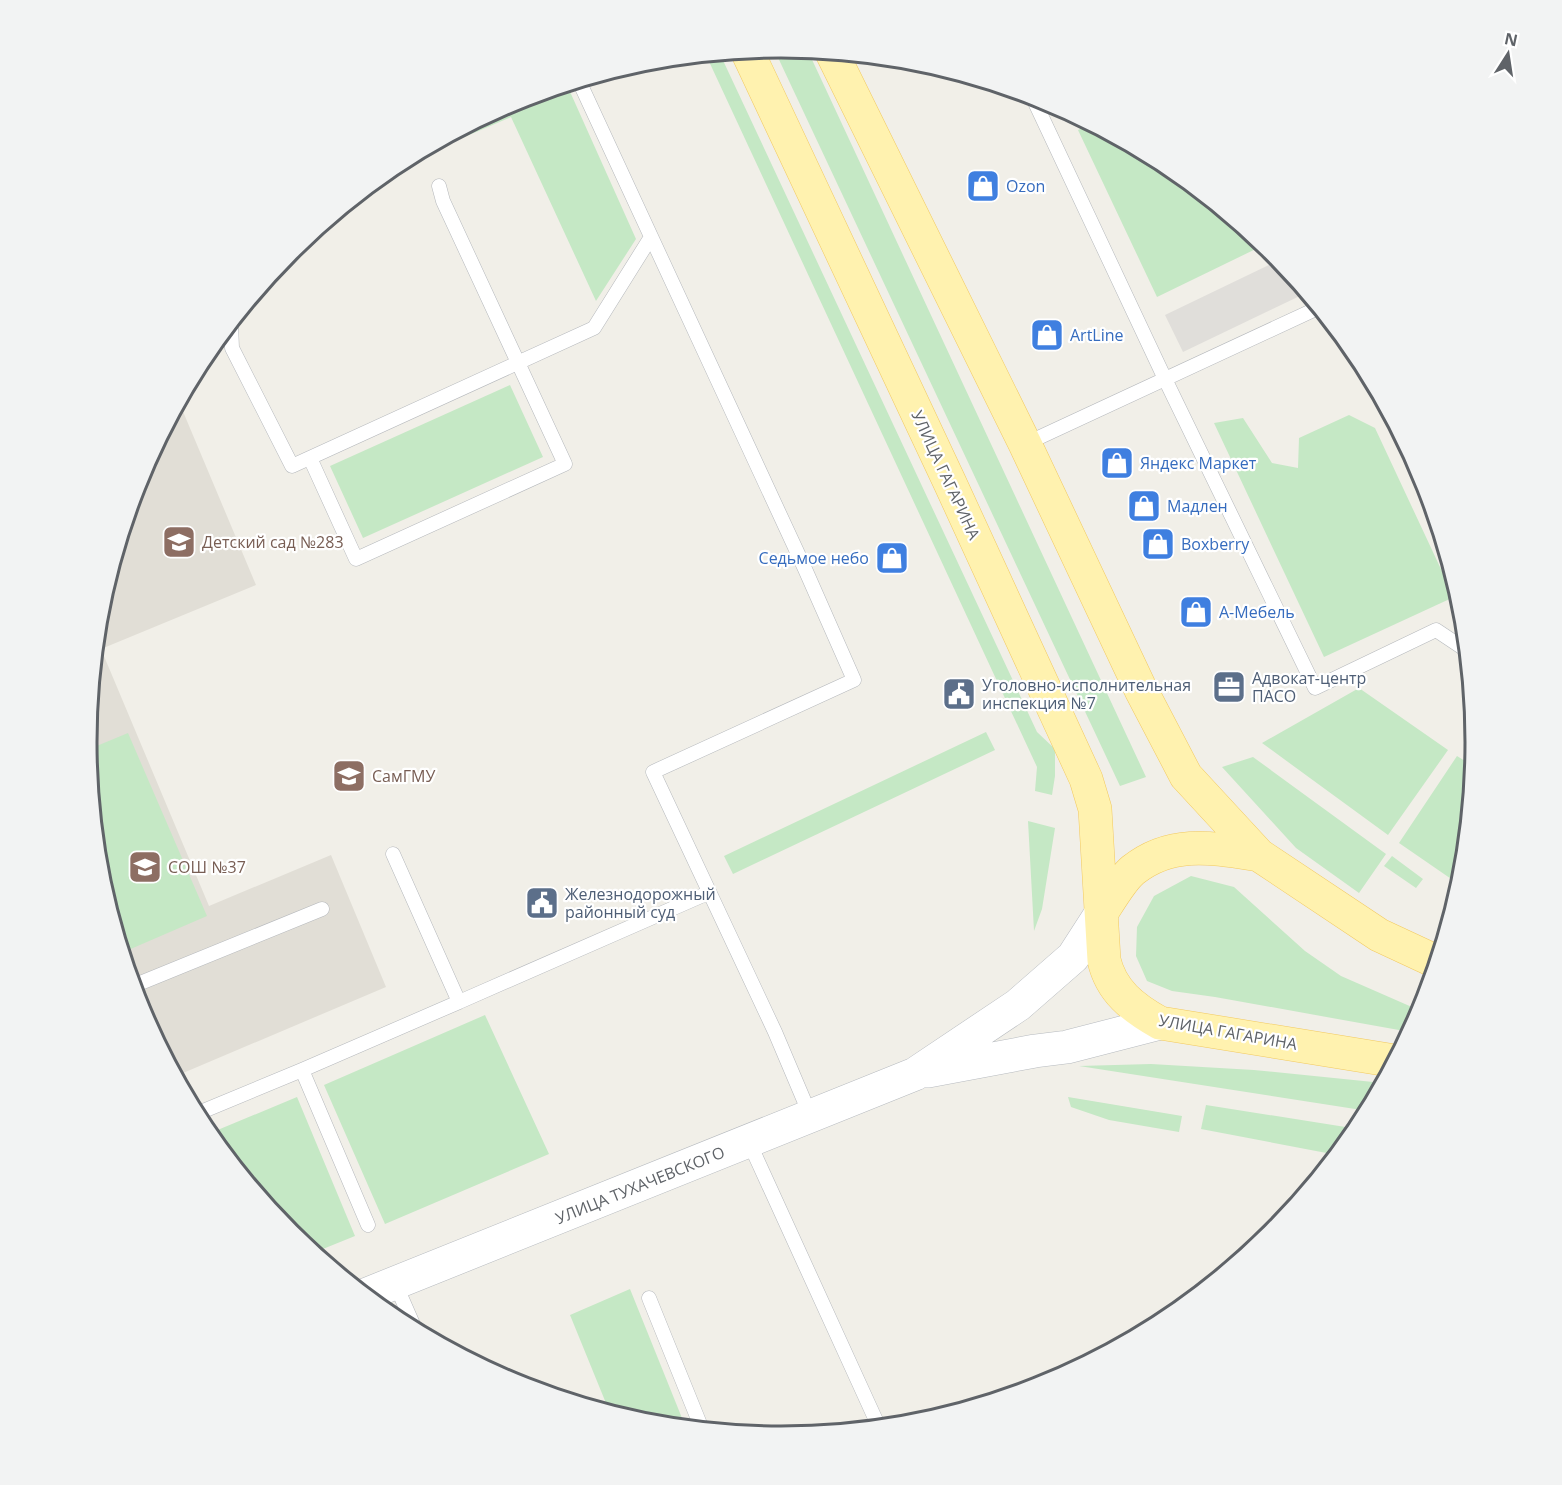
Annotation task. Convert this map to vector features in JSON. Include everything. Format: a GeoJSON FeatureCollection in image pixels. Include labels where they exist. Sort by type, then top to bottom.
{"type":"FeatureCollection","features":[{"type":"Feature","properties":{"kind":"main road","name":"УЛИЦА ГАГАРИНА"},"geometry":{"type":"LineString","coordinates":[[751,59],[1086,779],[1095,809],[1104,960],[1106,971],[1114,986],[1132,1006],[1160,1023],[1386,1060]]}},
{"type":"Feature","properties":{"kind":"main road"},"geometry":{"type":"LineString","coordinates":[[838,61],[1142,690],[1186,776],[1259,855],[1379,935],[1430,959]]}},
{"type":"Feature","properties":{"kind":"main road"},"geometry":{"type":"LineString","coordinates":[[1102,912],[1132,871],[1163,852],[1191,847],[1259,855]]}},
{"type":"Feature","properties":{"kind":"main road","name":"УЛИЦА ТУХАЧЕВСКОГО"},"geometry":{"type":"LineString","coordinates":[[374,1291],[915,1074],[1018,1005],[1073,957],[1102,912]]}},
{"type":"Feature","properties":{"kind":"main road","name":"УЛИЦА ТУХАЧЕВСКОГО"},"geometry":{"type":"LineString","coordinates":[[915,1074],[1067,1047],[1160,1023]]}},
{"type":"Feature","properties":{"kind":"lane"},"geometry":{"type":"LineString","coordinates":[[582,89],[854,680],[653,772],[775,1032],[811,1117]]}},
{"type":"Feature","properties":{"kind":"lane"},"geometry":{"type":"LineString","coordinates":[[1038,109],[1165,379],[1315,688],[1436,630],[1458,644]]}},
{"type":"Feature","properties":{"kind":"lane"},"geometry":{"type":"LineString","coordinates":[[309,458],[356,559],[565,465],[443,201],[439,186]]}},
{"type":"Feature","properties":{"kind":"lane"},"geometry":{"type":"LineString","coordinates":[[231,335],[232,348],[292,466],[594,328],[651,237]]}},
{"type":"Feature","properties":{"kind":"lane"},"geometry":{"type":"LineString","coordinates":[[1025,444],[1311,311]]}},
{"type":"Feature","properties":{"kind":"lane"},"geometry":{"type":"LineString","coordinates":[[393,854],[459,1002]]}},
{"type":"Feature","properties":{"kind":"lane"},"geometry":{"type":"LineString","coordinates":[[205,1110],[708,893]]}},
{"type":"Feature","properties":{"kind":"lane"},"geometry":{"type":"LineString","coordinates":[[141,983],[322,909]]}},
{"type":"Feature","properties":{"kind":"lane"},"geometry":{"type":"LineString","coordinates":[[302,1070],[368,1225]]}},
{"type":"Feature","properties":{"kind":"lane"},"geometry":{"type":"LineString","coordinates":[[749,1142],[876,1420]]}},
{"type":"Feature","properties":{"kind":"lane"},"geometry":{"type":"LineString","coordinates":[[395,1283],[410,1316]]}},
{"type":"Feature","properties":{"kind":"lane"},"geometry":{"type":"LineString","coordinates":[[649,1298],[699,1422]]}},
{"type":"Feature","properties":{"kind":"shaded area"},"geometry":{"type":"Polygon","coordinates":[[[1270,264],[1299,296],[1183,352],[1165,315],[1270,264]]]}},
{"type":"Feature","properties":{"kind":"shaded area","name":"СОШ №37"},"geometry":{"type":"Polygon","coordinates":[[[183,411],[256,585],[104,648],[120,565],[133,523],[149,481],[183,411]]]}},
{"type":"Feature","properties":{"kind":"shaded area","name":"СОШ №37"},"geometry":{"type":"Polygon","coordinates":[[[103,654],[209,906],[331,855],[386,987],[183,1073],[149,1004],[133,962],[110,876],[98,787],[98,698],[103,654]]]}},
{"type":"Feature","properties":{"kind":"green space"},"geometry":{"type":"Polygon","coordinates":[[[778,58],[812,59],[1146,777],[1120,786],[778,58]]]}},
{"type":"Feature","properties":{"kind":"green space"},"geometry":{"type":"Polygon","coordinates":[[[723,61],[1037,732],[1055,749],[1052,795],[1035,791],[1037,767],[709,62],[723,61]]]}},
{"type":"Feature","properties":{"kind":"green space"},"geometry":{"type":"Polygon","coordinates":[[[570,92],[636,239],[596,301],[511,117],[458,140],[519,111],[570,92]]]}},
{"type":"Feature","properties":{"kind":"green space"},"geometry":{"type":"Polygon","coordinates":[[[1084,129],[1161,174],[1232,228],[1255,249],[1157,297],[1078,130],[1084,129]]]}},
{"type":"Feature","properties":{"kind":"green space"},"geometry":{"type":"Polygon","coordinates":[[[510,385],[543,457],[363,538],[330,466],[510,385]]]}},
{"type":"Feature","properties":{"kind":"green space"},"geometry":{"type":"Polygon","coordinates":[[[1349,415],[1375,428],[1445,577],[1450,599],[1324,657],[1214,423],[1243,418],[1272,463],[1298,468],[1299,438],[1349,415]]]}},
{"type":"Feature","properties":{"kind":"green space"},"geometry":{"type":"Polygon","coordinates":[[[1359,688],[1448,750],[1388,835],[1262,743],[1359,688]]]}},
{"type":"Feature","properties":{"kind":"green space"},"geometry":{"type":"Polygon","coordinates":[[[986,732],[995,750],[733,874],[724,856],[986,732]]]}},
{"type":"Feature","properties":{"kind":"green space"},"geometry":{"type":"Polygon","coordinates":[[[128,733],[207,916],[129,950],[110,876],[103,832],[98,787],[97,746],[128,733]]]}},
{"type":"Feature","properties":{"kind":"green space"},"geometry":{"type":"Polygon","coordinates":[[[1457,756],[1465,761],[1459,832],[1451,879],[1399,843],[1457,756]]]}},
{"type":"Feature","properties":{"kind":"green space"},"geometry":{"type":"Polygon","coordinates":[[[1253,757],[1386,854],[1359,893],[1296,848],[1222,767],[1253,757]]]}},
{"type":"Feature","properties":{"kind":"green space"},"geometry":{"type":"Polygon","coordinates":[[[1028,821],[1055,828],[1042,909],[1034,931],[1028,821]]]}},
{"type":"Feature","properties":{"kind":"green space"},"geometry":{"type":"Polygon","coordinates":[[[1392,856],[1423,879],[1416,888],[1384,866],[1392,856]]]}},
{"type":"Feature","properties":{"kind":"green space"},"geometry":{"type":"Polygon","coordinates":[[[1191,876],[1234,887],[1305,951],[1341,976],[1412,1007],[1401,1030],[1172,991],[1147,981],[1136,956],[1137,927],[1154,896],[1191,876]]]}},
{"type":"Feature","properties":{"kind":"green space"},"geometry":{"type":"Polygon","coordinates":[[[485,1015],[549,1154],[385,1224],[324,1085],[485,1015]]]}},
{"type":"Feature","properties":{"kind":"green space"},"geometry":{"type":"Polygon","coordinates":[[[1151,1064],[1254,1070],[1374,1082],[1358,1109],[1079,1066],[1151,1064]]]}},
{"type":"Feature","properties":{"kind":"green space"},"geometry":{"type":"Polygon","coordinates":[[[297,1097],[355,1236],[322,1249],[267,1193],[217,1130],[297,1097]]]}},
{"type":"Feature","properties":{"kind":"green space"},"geometry":{"type":"Polygon","coordinates":[[[1068,1097],[1182,1116],[1179,1132],[1109,1120],[1071,1107],[1068,1097]]]}},
{"type":"Feature","properties":{"kind":"green space"},"geometry":{"type":"Polygon","coordinates":[[[1206,1105],[1347,1127],[1328,1153],[1201,1129],[1206,1105]]]}},
{"type":"Feature","properties":{"kind":"green space"},"geometry":{"type":"Polygon","coordinates":[[[630,1289],[682,1419],[606,1403],[570,1315],[630,1289]]]}},
{"type":"Feature","properties":{"kind":"place","name":"Ozon"},"geometry":{"type":"Point","coordinates":[983,186]}},
{"type":"Feature","properties":{"kind":"place","name":"ArtLine"},"geometry":{"type":"Point","coordinates":[1047,335]}},
{"type":"Feature","properties":{"kind":"place","name":"Яндекс Маркет"},"geometry":{"type":"Point","coordinates":[1117,463]}},
{"type":"Feature","properties":{"kind":"place","name":"Мадлен"},"geometry":{"type":"Point","coordinates":[1144,506]}},
{"type":"Feature","properties":{"kind":"place","name":"Детский сад №283"},"geometry":{"type":"Point","coordinates":[179,542]}},
{"type":"Feature","properties":{"kind":"place","name":"Boxberry"},"geometry":{"type":"Point","coordinates":[1158,544]}},
{"type":"Feature","properties":{"kind":"place","name":"Седьмое небо"},"geometry":{"type":"Point","coordinates":[892,558]}},
{"type":"Feature","properties":{"kind":"place","name":"А-Мебель"},"geometry":{"type":"Point","coordinates":[1196,612]}},
{"type":"Feature","properties":{"kind":"place","name":"Адвокат-центр ПАСО"},"geometry":{"type":"Point","coordinates":[1229,687]}},
{"type":"Feature","properties":{"kind":"place","name":"Уголовно-исполнительная инспекция №7"},"geometry":{"type":"Point","coordinates":[959,694]}},
{"type":"Feature","properties":{"kind":"place","name":"СамГМУ"},"geometry":{"type":"Point","coordinates":[349,776]}},
{"type":"Feature","properties":{"kind":"place","name":"СОШ №37"},"geometry":{"type":"Point","coordinates":[145,867]}},
{"type":"Feature","properties":{"kind":"place","name":"Железнодорожный районный суд"},"geometry":{"type":"Point","coordinates":[542,903]}}]}
